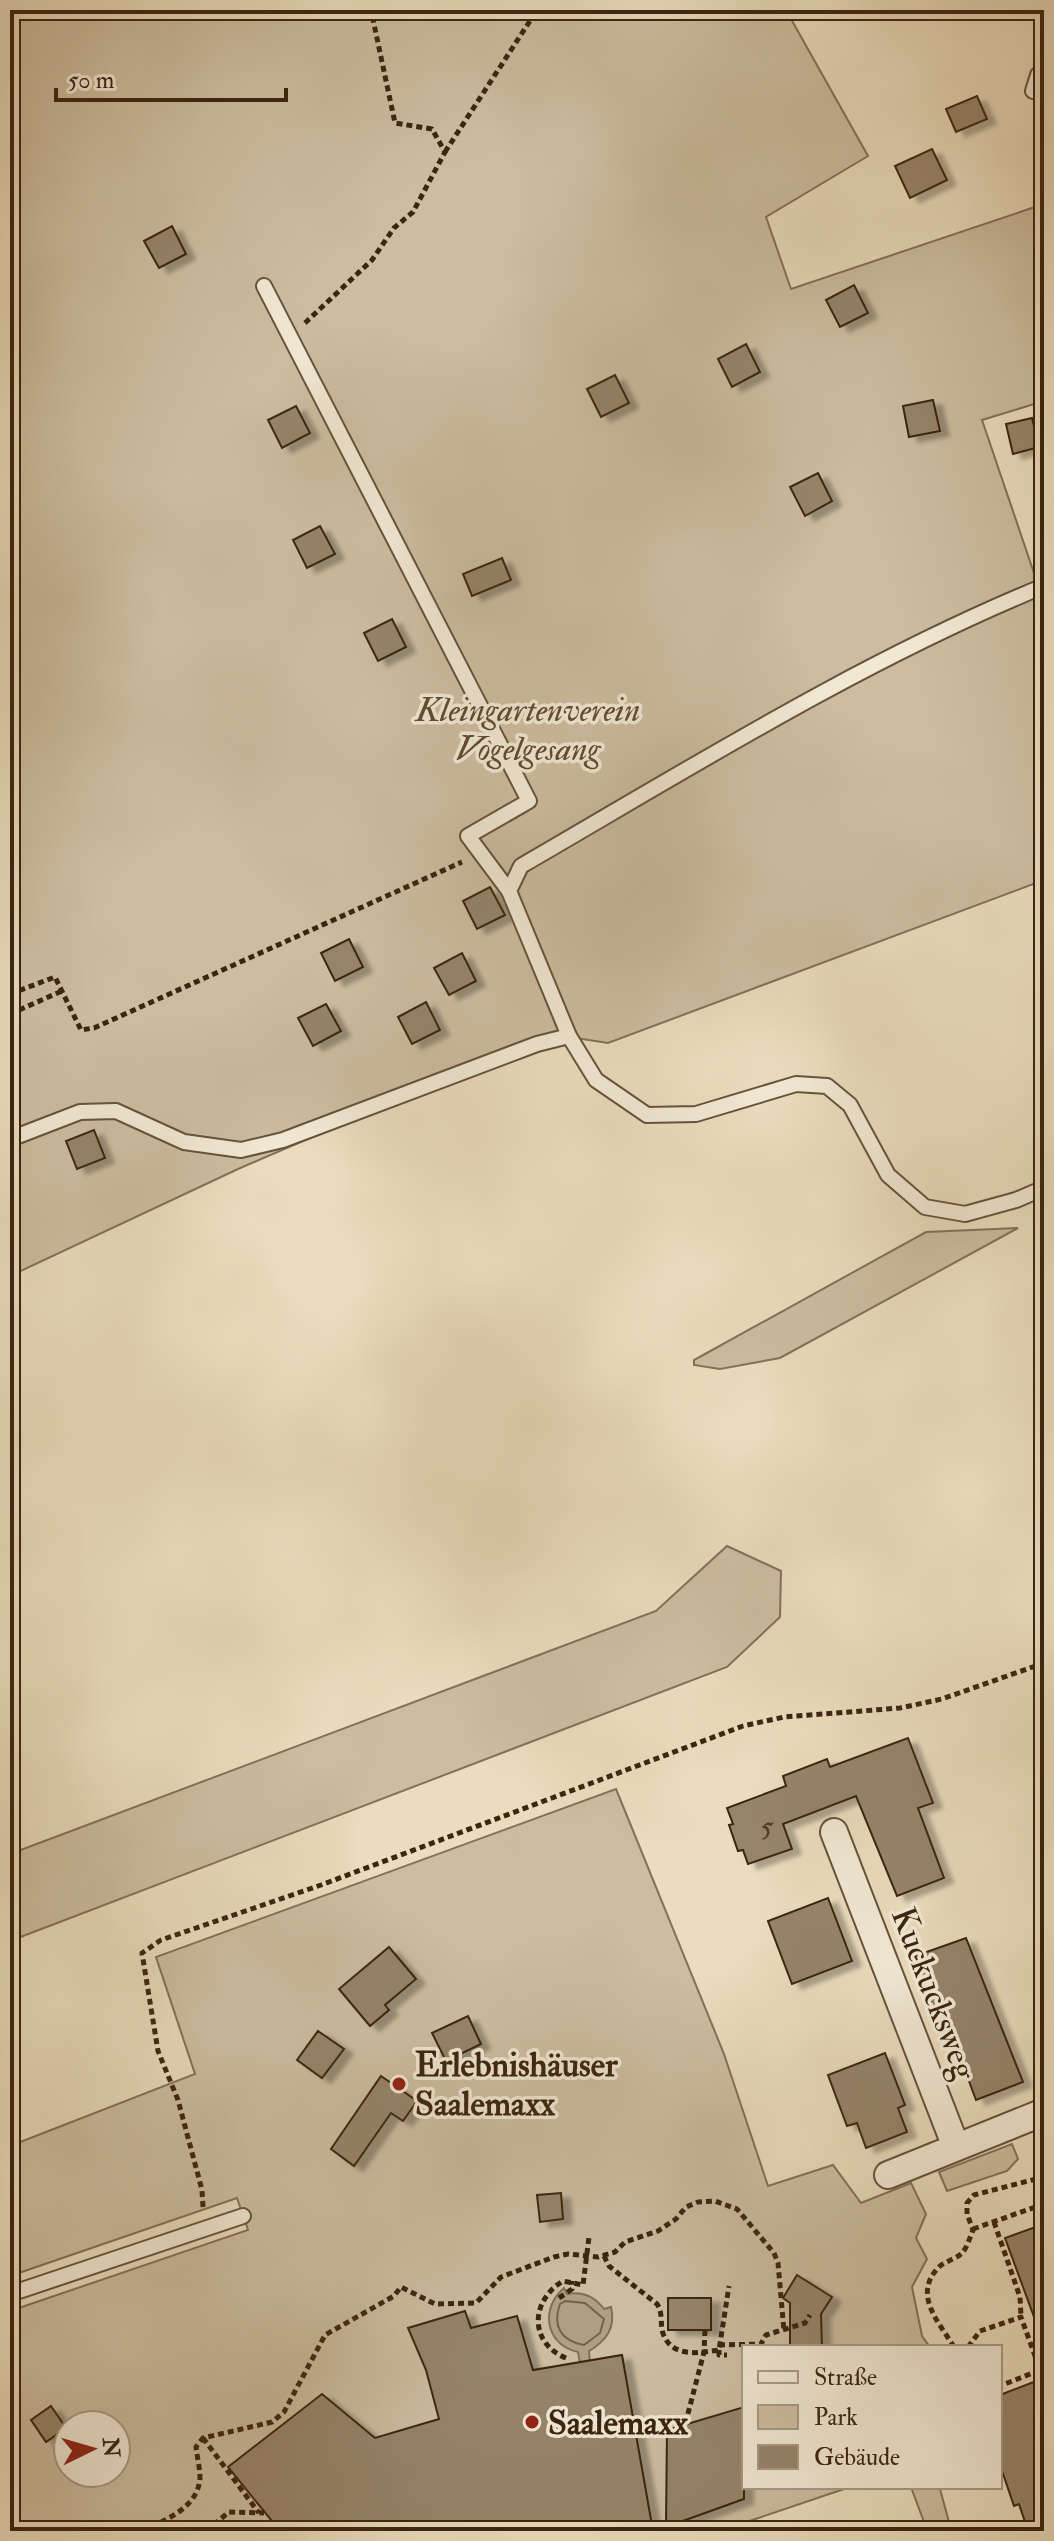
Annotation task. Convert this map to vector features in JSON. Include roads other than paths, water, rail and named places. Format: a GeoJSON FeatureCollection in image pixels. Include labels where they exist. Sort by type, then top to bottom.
{"type":"FeatureCollection","features":[{"type":"Feature","properties":{"kind":"street","name":"Kuckucksweg"},"geometry":{"type":"LineString","coordinates":[[834,1832],[836,1869],[956,2147]]}},
{"type":"Feature","properties":{"kind":"street"},"geometry":{"type":"LineString","coordinates":[[888,2175],[1044,2112]]}},
{"type":"Feature","properties":{"kind":"lane"},"geometry":{"type":"LineString","coordinates":[[1033,91],[1038,75],[1044,74]]}},
{"type":"Feature","properties":{"kind":"lane"},"geometry":{"type":"LineString","coordinates":[[264,286],[529,801],[468,836],[509,891],[569,1036],[596,1080],[647,1115],[696,1114],[796,1084],[827,1086],[850,1105],[888,1175],[925,1207],[965,1214],[1016,1200],[1044,1188]]}},
{"type":"Feature","properties":{"kind":"lane"},"geometry":{"type":"LineString","coordinates":[[509,891],[521,866],[822,691],[992,607],[1044,586]]}},
{"type":"Feature","properties":{"kind":"lane"},"geometry":{"type":"LineString","coordinates":[[10,1139],[80,1112],[116,1111],[184,1142],[241,1150],[283,1140],[537,1044],[569,1036]]}},
{"type":"Feature","properties":{"kind":"lane"},"geometry":{"type":"LineString","coordinates":[[10,2294],[243,2216]]}},
{"type":"Feature","properties":{"kind":"water"},"geometry":{"type":"Polygon","coordinates":[[[564,2288],[567,2294],[578,2293],[592,2298],[604,2309],[611,2307],[611,2328],[605,2338],[589,2351],[590,2362],[580,2363],[578,2352],[567,2348],[553,2334],[549,2315],[551,2305],[564,2288]]]}},
{"type":"Feature","properties":{"kind":"place","name":"Erlebnishäuser Saalemaxx"},"geometry":{"type":"Point","coordinates":[399,2084]}},
{"type":"Feature","properties":{"kind":"place","name":"Saalemaxx"},"geometry":{"type":"Point","coordinates":[532,2422]}},
{"type":"Feature","properties":{"kind":"park label","name":"Kleingartenverein Vogelgesang"},"geometry":{"type":"Point","coordinates":[528,728]}}]}
